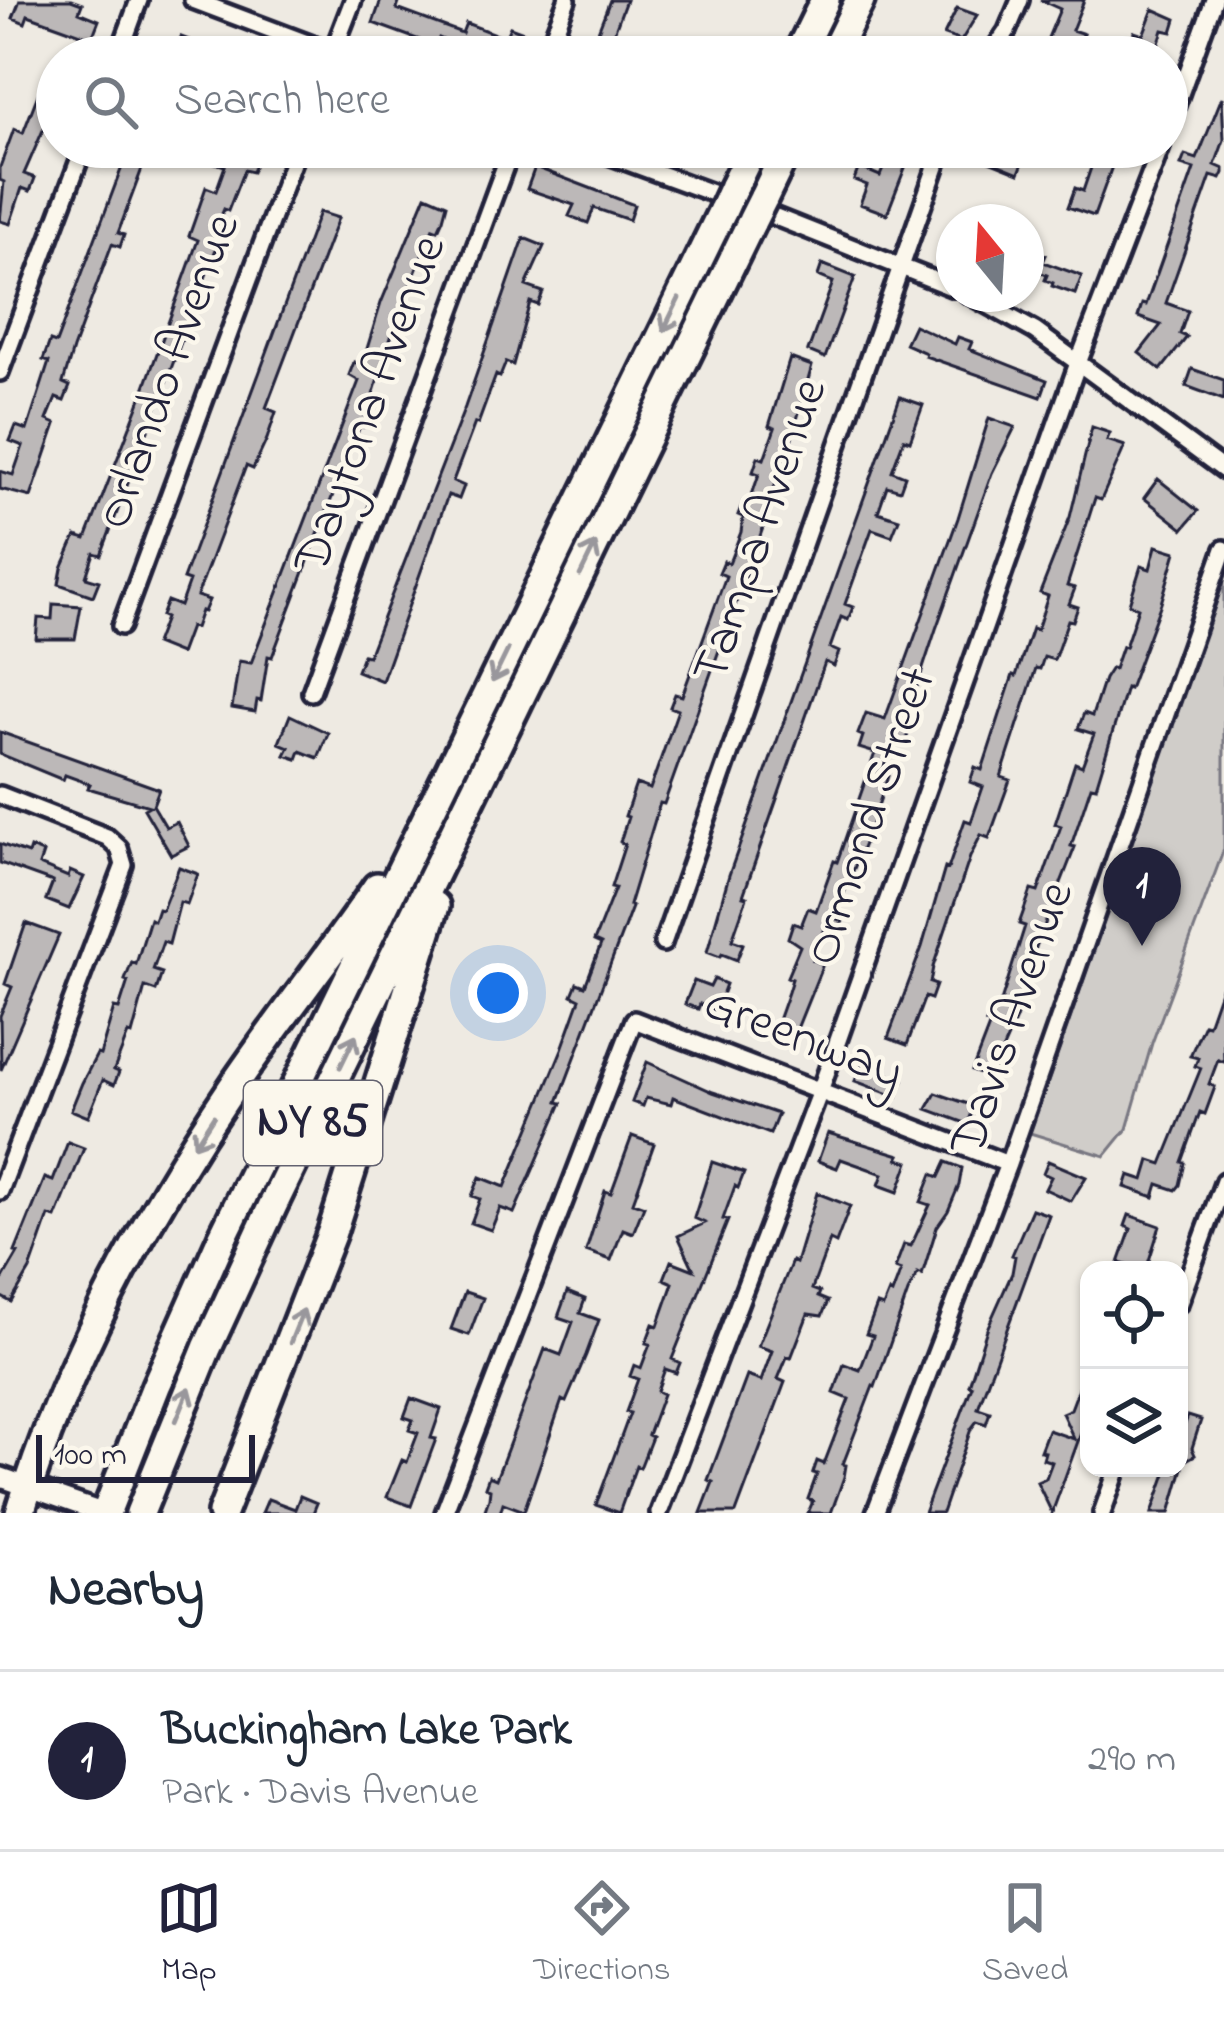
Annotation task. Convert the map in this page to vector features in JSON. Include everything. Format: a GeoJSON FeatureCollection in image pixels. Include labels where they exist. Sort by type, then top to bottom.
{"type":"FeatureCollection","features":[{"type":"Feature","properties":{"kind":"highway"},"geometry":{"type":"LineString","coordinates":[[807,36],[825,0]]}},
{"type":"Feature","properties":{"kind":"highway"},"geometry":{"type":"LineString","coordinates":[[842,36],[860,0]]}},
{"type":"Feature","properties":{"kind":"highway","name":"NY 85"},"geometry":{"type":"LineString","coordinates":[[96,1510],[222,1238],[743,168]]}},
{"type":"Feature","properties":{"kind":"highway","name":"NY 85"},"geometry":{"type":"LineString","coordinates":[[140,1513],[229,1300],[778,168]]}},
{"type":"Feature","properties":{"kind":"highway"},"geometry":{"type":"LineString","coordinates":[[222,1513],[319,1268],[376,1100],[426,930],[500,739]]}},
{"type":"Feature","properties":{"kind":"highway"},"geometry":{"type":"LineString","coordinates":[[20,1513],[101,1317],[173,1180],[256,1053],[382,879],[457,756]]}},
{"type":"Feature","properties":{"kind":"street"},"geometry":{"type":"LineString","coordinates":[[126,36],[140,0]]}},
{"type":"Feature","properties":{"kind":"street"},"geometry":{"type":"LineString","coordinates":[[193,0],[285,36]]}},
{"type":"Feature","properties":{"kind":"street"},"geometry":{"type":"LineString","coordinates":[[342,36],[353,0]]}},
{"type":"Feature","properties":{"kind":"street"},"geometry":{"type":"LineString","coordinates":[[553,36],[566,0]]}},
{"type":"Feature","properties":{"kind":"street"},"geometry":{"type":"LineString","coordinates":[[1004,36],[1020,0]]}},
{"type":"Feature","properties":{"kind":"street"},"geometry":{"type":"LineString","coordinates":[[1188,72],[1214,0]]}},
{"type":"Feature","properties":{"kind":"street"},"geometry":{"type":"LineString","coordinates":[[0,372],[76,168]]}},
{"type":"Feature","properties":{"kind":"street","name":"Orlando Avenue"},"geometry":{"type":"LineString","coordinates":[[121,626],[290,168]]}},
{"type":"Feature","properties":{"kind":"street","name":"Daytona Avenue"},"geometry":{"type":"LineString","coordinates":[[311,692],[504,168]]}},
{"type":"Feature","properties":{"kind":"street"},"geometry":{"type":"LineString","coordinates":[[643,168],[936,280]]}},
{"type":"Feature","properties":{"kind":"street","name":"Tampa Avenue"},"geometry":{"type":"LineString","coordinates":[[663,943],[936,168]]}},
{"type":"Feature","properties":{"kind":"street","name":"Ormond Street"},"geometry":{"type":"LineString","coordinates":[[659,1513],[820,1091],[1078,363],[1153,168]]}},
{"type":"Feature","properties":{"kind":"street"},"geometry":{"type":"LineString","coordinates":[[1003,312],[1224,470]]}},
{"type":"Feature","properties":{"kind":"street","name":"Davis Avenue"},"geometry":{"type":"LineString","coordinates":[[875,1513],[1008,1163],[1224,549]]}},
{"type":"Feature","properties":{"kind":"street"},"geometry":{"type":"LineString","coordinates":[[0,795],[107,837],[119,848],[124,865],[0,1191]]}},
{"type":"Feature","properties":{"kind":"street","name":"Greenway"},"geometry":{"type":"LineString","coordinates":[[444,1513],[634,1020],[1008,1163]]}},
{"type":"Feature","properties":{"kind":"street"},"geometry":{"type":"LineString","coordinates":[[1188,1279],[1224,1181]]}},
{"type":"Feature","properties":{"kind":"street"},"geometry":{"type":"LineString","coordinates":[[0,1477],[96,1510]]}},
{"type":"Feature","properties":{"kind":"street"},"geometry":{"type":"LineString","coordinates":[[1102,1513],[1115,1477]]}},
{"type":"Feature","properties":{"kind":"shaded area"},"geometry":{"type":"Polygon","coordinates":[[[1224,579],[1224,849],[1152,1043],[1127,1129],[1105,1156],[1030,1133],[1224,579]]]}},
{"type":"Feature","properties":{"kind":"building"},"geometry":{"type":"Polygon","coordinates":[[[20,0],[71,0],[82,4],[79,12],[99,20],[93,36],[86,36],[28,15],[25,23],[13,18],[20,0]]]}},
{"type":"Feature","properties":{"kind":"building"},"geometry":{"type":"Polygon","coordinates":[[[381,0],[400,0],[397,9],[462,33],[466,23],[500,36],[409,36],[373,23],[381,0]]]}},
{"type":"Feature","properties":{"kind":"building"},"geometry":{"type":"Polygon","coordinates":[[[610,0],[626,0],[613,36],[596,36],[610,0]]]}},
{"type":"Feature","properties":{"kind":"building"},"geometry":{"type":"Polygon","coordinates":[[[1040,0],[1084,0],[1072,30],[1083,36],[1049,36],[1060,9],[1040,0]]]}},
{"type":"Feature","properties":{"kind":"building"},"geometry":{"type":"Polygon","coordinates":[[[957,8],[977,15],[964,36],[944,35],[957,8]]]}},
{"type":"Feature","properties":{"kind":"building"},"geometry":{"type":"Polygon","coordinates":[[[1153,9],[1176,19],[1172,32],[1163,30],[1161,36],[1133,36],[1134,32],[1143,35],[1153,9]]]}},
{"type":"Feature","properties":{"kind":"building"},"geometry":{"type":"Polygon","coordinates":[[[510,27],[525,36],[506,36],[510,27]]]}},
{"type":"Feature","properties":{"kind":"building"},"geometry":{"type":"Polygon","coordinates":[[[1222,97],[1224,140],[1215,165],[1224,173],[1221,179],[1211,176],[1166,303],[1188,311],[1180,334],[1187,337],[1161,370],[1139,353],[1161,325],[1138,317],[1194,169],[1188,167],[1188,156],[1197,159],[1222,97]]]}},
{"type":"Feature","properties":{"kind":"building"},"geometry":{"type":"Polygon","coordinates":[[[36,100],[36,146],[24,174],[35,178],[30,191],[22,188],[10,224],[0,221],[4,182],[0,167],[14,129],[23,133],[36,100]]]}},
{"type":"Feature","properties":{"kind":"building"},"geometry":{"type":"Polygon","coordinates":[[[122,168],[142,168],[118,233],[124,235],[120,247],[112,244],[73,349],[63,383],[70,386],[64,401],[56,398],[47,420],[56,424],[31,497],[0,489],[0,471],[13,475],[23,446],[10,441],[16,426],[27,430],[49,362],[43,360],[50,341],[56,343],[122,168]]]}},
{"type":"Feature","properties":{"kind":"building"},"geometry":{"type":"Polygon","coordinates":[[[224,168],[253,168],[252,172],[244,170],[215,230],[228,235],[221,251],[216,249],[101,555],[94,553],[86,577],[99,581],[93,596],[59,584],[62,568],[76,536],[86,539],[198,240],[189,236],[206,187],[216,191],[224,168]]]}},
{"type":"Feature","properties":{"kind":"building"},"geometry":{"type":"Polygon","coordinates":[[[538,168],[634,205],[629,220],[594,208],[588,223],[569,216],[574,205],[527,189],[538,168]]]}},
{"type":"Feature","properties":{"kind":"building"},"geometry":{"type":"Polygon","coordinates":[[[859,168],[880,176],[883,168],[905,168],[887,214],[860,204],[867,185],[854,180],[859,168]]]}},
{"type":"Feature","properties":{"kind":"building"},"geometry":{"type":"Polygon","coordinates":[[[1091,168],[1111,168],[1094,216],[1068,207],[1075,188],[1083,191],[1091,168]]]}},
{"type":"Feature","properties":{"kind":"building"},"geometry":{"type":"Polygon","coordinates":[[[426,195],[447,204],[443,219],[438,230],[433,228],[398,315],[363,427],[272,657],[268,656],[261,701],[257,700],[255,712],[232,708],[239,661],[251,663],[359,381],[349,375],[354,362],[362,365],[381,303],[426,195]]]}},
{"type":"Feature","properties":{"kind":"building"},"geometry":{"type":"Polygon","coordinates":[[[319,212],[338,218],[266,408],[276,412],[267,439],[253,469],[246,466],[197,596],[209,600],[195,628],[190,627],[180,654],[155,644],[165,618],[161,616],[167,601],[180,606],[189,581],[183,579],[319,212]]]}},
{"type":"Feature","properties":{"kind":"building"},"geometry":{"type":"Polygon","coordinates":[[[524,238],[544,246],[526,286],[543,292],[538,305],[530,302],[513,365],[506,362],[500,377],[496,375],[475,423],[453,481],[464,486],[459,499],[448,495],[382,681],[357,671],[363,655],[368,656],[465,407],[524,238]]]}},
{"type":"Feature","properties":{"kind":"building"},"geometry":{"type":"Polygon","coordinates":[[[1044,262],[1082,276],[1075,294],[1052,286],[1045,280],[1044,262]]]}},
{"type":"Feature","properties":{"kind":"building"},"geometry":{"type":"Polygon","coordinates":[[[822,264],[855,277],[825,358],[808,351],[833,282],[818,276],[822,264]]]}},
{"type":"Feature","properties":{"kind":"building"},"geometry":{"type":"Polygon","coordinates":[[[914,325],[955,344],[958,337],[972,342],[969,349],[1047,380],[1041,397],[925,356],[905,344],[914,325]]]}},
{"type":"Feature","properties":{"kind":"building"},"geometry":{"type":"Polygon","coordinates":[[[790,358],[812,366],[784,466],[764,510],[769,511],[664,804],[660,803],[632,907],[558,1102],[562,1103],[514,1213],[500,1208],[491,1230],[471,1223],[480,1199],[472,1196],[480,1177],[505,1187],[580,999],[572,995],[577,983],[585,986],[601,944],[594,941],[615,888],[611,887],[625,844],[620,842],[625,816],[636,784],[650,789],[678,710],[670,707],[675,694],[682,696],[726,576],[719,573],[724,561],[729,563],[741,532],[743,517],[738,515],[743,502],[749,504],[759,474],[753,472],[758,457],[764,459],[775,428],[769,426],[790,358]]]}},
{"type":"Feature","properties":{"kind":"building"},"geometry":{"type":"Polygon","coordinates":[[[1192,369],[1224,380],[1224,400],[1186,386],[1192,369]]]}},
{"type":"Feature","properties":{"kind":"building"},"geometry":{"type":"Polygon","coordinates":[[[900,397],[923,405],[892,471],[905,476],[900,490],[887,486],[878,512],[899,519],[892,536],[872,529],[845,604],[853,607],[848,620],[841,617],[830,648],[839,652],[834,666],[825,662],[743,896],[747,897],[732,940],[743,944],[737,960],[720,957],[707,952],[729,875],[900,397]]]}},
{"type":"Feature","properties":{"kind":"building"},"geometry":{"type":"Polygon","coordinates":[[[989,418],[1015,427],[992,473],[936,629],[904,726],[910,728],[905,743],[894,739],[882,773],[888,776],[834,918],[843,921],[837,936],[824,931],[813,960],[823,964],[790,1046],[766,1037],[771,1024],[776,1026],[800,946],[788,938],[793,923],[801,926],[808,908],[816,911],[837,862],[875,753],[859,748],[863,736],[858,734],[866,713],[885,719],[989,418]]]}},
{"type":"Feature","properties":{"kind":"building"},"geometry":{"type":"Polygon","coordinates":[[[1092,427],[1110,433],[1107,440],[1125,446],[1101,500],[1095,498],[1067,586],[1075,588],[1069,604],[1078,607],[1073,621],[1068,620],[1054,660],[1044,657],[1040,669],[1036,668],[1001,777],[1010,780],[989,838],[981,835],[970,857],[933,967],[930,983],[936,985],[931,999],[925,997],[907,1045],[888,1038],[945,868],[965,820],[971,822],[983,787],[970,782],[975,767],[982,770],[1013,675],[1032,628],[1037,630],[1048,596],[1040,593],[1070,517],[1092,427]]]}},
{"type":"Feature","properties":{"kind":"building"},"geometry":{"type":"Polygon","coordinates":[[[1158,479],[1198,511],[1183,529],[1144,498],[1158,479]]]}},
{"type":"Feature","properties":{"kind":"building"},"geometry":{"type":"Polygon","coordinates":[[[1156,546],[1176,552],[1161,603],[1126,688],[1096,787],[1091,786],[1016,1019],[990,1078],[972,1071],[990,1024],[986,1023],[991,1009],[998,1011],[1025,926],[1019,924],[1031,890],[1038,892],[1061,826],[1055,824],[1075,763],[1082,766],[1094,734],[1078,729],[1084,713],[1092,716],[1104,679],[1125,647],[1138,608],[1129,604],[1141,566],[1150,569],[1156,546]]]}},
{"type":"Feature","properties":{"kind":"building"},"geometry":{"type":"Polygon","coordinates":[[[53,604],[81,606],[75,639],[36,639],[38,618],[52,619],[53,604]]]}},
{"type":"Feature","properties":{"kind":"building"},"geometry":{"type":"Polygon","coordinates":[[[290,715],[328,733],[318,758],[300,751],[297,759],[285,755],[289,747],[279,743],[290,715]]]}},
{"type":"Feature","properties":{"kind":"building"},"geometry":{"type":"Polygon","coordinates":[[[0,732],[159,789],[153,805],[166,827],[177,822],[189,846],[171,855],[144,809],[149,806],[88,788],[90,784],[65,775],[63,780],[0,754],[0,732]]]}},
{"type":"Feature","properties":{"kind":"building"},"geometry":{"type":"Polygon","coordinates":[[[0,844],[28,854],[30,848],[43,853],[39,865],[68,877],[70,871],[84,877],[69,909],[46,900],[53,882],[0,863],[0,844]]]}},
{"type":"Feature","properties":{"kind":"building"},"geometry":{"type":"Polygon","coordinates":[[[179,867],[198,874],[187,904],[180,902],[169,944],[163,942],[153,970],[162,973],[156,991],[145,987],[132,1035],[128,1034],[114,1070],[119,1072],[114,1085],[103,1080],[88,1117],[71,1110],[100,1055],[150,919],[154,921],[158,909],[162,910],[179,867]]]}},
{"type":"Feature","properties":{"kind":"building"},"geometry":{"type":"Polygon","coordinates":[[[26,923],[59,935],[1,1070],[0,1016],[12,987],[5,984],[26,923]]]}},
{"type":"Feature","properties":{"kind":"building"},"geometry":{"type":"Polygon","coordinates":[[[714,979],[726,984],[716,1011],[685,1004],[694,981],[710,987],[714,979]]]}},
{"type":"Feature","properties":{"kind":"building"},"geometry":{"type":"Polygon","coordinates":[[[1222,985],[1224,1062],[1218,1060],[1209,1084],[1215,1087],[1205,1114],[1200,1112],[1182,1162],[1180,1185],[1176,1190],[1158,1184],[1154,1197],[1125,1187],[1129,1175],[1144,1180],[1150,1160],[1162,1164],[1201,1068],[1195,1066],[1198,1058],[1190,1056],[1204,1024],[1208,1025],[1222,985]]]}},
{"type":"Feature","properties":{"kind":"building"},"geometry":{"type":"Polygon","coordinates":[[[647,1062],[778,1114],[770,1134],[673,1097],[671,1104],[646,1098],[643,1106],[632,1102],[647,1062]]]}},
{"type":"Feature","properties":{"kind":"building"},"geometry":{"type":"Polygon","coordinates":[[[862,1065],[903,1080],[897,1097],[855,1081],[862,1065]]]}},
{"type":"Feature","properties":{"kind":"building"},"geometry":{"type":"Polygon","coordinates":[[[936,1093],[974,1106],[968,1124],[927,1109],[936,1093]]]}},
{"type":"Feature","properties":{"kind":"building"},"geometry":{"type":"Polygon","coordinates":[[[828,1133],[909,1162],[898,1192],[879,1185],[883,1174],[841,1159],[837,1168],[818,1161],[828,1133]]]}},
{"type":"Feature","properties":{"kind":"building"},"geometry":{"type":"Polygon","coordinates":[[[632,1136],[654,1144],[633,1202],[644,1206],[633,1233],[623,1229],[611,1260],[586,1251],[605,1191],[611,1193],[632,1136]]]}},
{"type":"Feature","properties":{"kind":"building"},"geometry":{"type":"Polygon","coordinates":[[[68,1142],[84,1148],[56,1218],[49,1216],[30,1270],[11,1302],[0,1296],[0,1284],[18,1253],[45,1178],[53,1181],[68,1142]]]}},
{"type":"Feature","properties":{"kind":"building"},"geometry":{"type":"Polygon","coordinates":[[[1048,1161],[1086,1177],[1071,1201],[1045,1189],[1051,1177],[1043,1173],[1048,1161]]]}},
{"type":"Feature","properties":{"kind":"building"},"geometry":{"type":"Polygon","coordinates":[[[712,1162],[744,1173],[738,1188],[735,1186],[723,1219],[728,1220],[672,1359],[680,1363],[676,1373],[665,1369],[657,1391],[663,1394],[648,1435],[652,1437],[619,1513],[596,1505],[630,1413],[626,1412],[638,1379],[630,1376],[634,1365],[641,1368],[653,1324],[658,1326],[673,1283],[664,1279],[671,1261],[694,1270],[678,1236],[705,1223],[694,1218],[712,1162]]]}},
{"type":"Feature","properties":{"kind":"building"},"geometry":{"type":"Polygon","coordinates":[[[946,1162],[962,1168],[959,1185],[937,1227],[922,1275],[918,1273],[908,1292],[843,1464],[844,1477],[831,1513],[808,1513],[817,1461],[824,1464],[849,1399],[834,1393],[844,1364],[860,1370],[873,1336],[866,1334],[877,1305],[883,1307],[889,1292],[892,1294],[904,1244],[911,1246],[930,1205],[921,1202],[932,1174],[939,1177],[946,1162]]]}},
{"type":"Feature","properties":{"kind":"building"},"geometry":{"type":"Polygon","coordinates":[[[817,1193],[850,1206],[836,1243],[830,1240],[812,1289],[828,1301],[822,1316],[808,1314],[791,1358],[787,1357],[778,1379],[785,1382],[736,1513],[701,1513],[713,1482],[708,1480],[747,1376],[761,1381],[772,1351],[758,1346],[792,1261],[796,1263],[817,1193]]]}},
{"type":"Feature","properties":{"kind":"building"},"geometry":{"type":"Polygon","coordinates":[[[1032,1209],[1049,1215],[978,1408],[990,1412],[986,1424],[977,1421],[971,1429],[942,1513],[924,1513],[972,1386],[987,1329],[1012,1273],[1012,1255],[1032,1209]]]}},
{"type":"Feature","properties":{"kind":"building"},"geometry":{"type":"Polygon","coordinates":[[[1129,1215],[1160,1226],[1149,1261],[1120,1261],[1131,1229],[1125,1226],[1129,1215]]]}},
{"type":"Feature","properties":{"kind":"building"},"geometry":{"type":"Polygon","coordinates":[[[465,1292],[483,1298],[469,1335],[451,1329],[465,1292]]]}},
{"type":"Feature","properties":{"kind":"building"},"geometry":{"type":"Polygon","coordinates":[[[567,1292],[585,1299],[580,1313],[599,1320],[586,1355],[566,1402],[562,1400],[524,1511],[503,1503],[500,1513],[484,1513],[489,1476],[496,1479],[545,1349],[561,1355],[573,1322],[558,1317],[567,1292]]]}},
{"type":"Feature","properties":{"kind":"building"},"geometry":{"type":"Polygon","coordinates":[[[1080,1385],[1080,1436],[1052,1513],[1037,1482],[1046,1478],[1052,1462],[1043,1459],[1045,1452],[1040,1451],[1048,1430],[1074,1439],[1062,1413],[1071,1409],[1080,1385]]]}},
{"type":"Feature","properties":{"kind":"building"},"geometry":{"type":"Polygon","coordinates":[[[411,1398],[441,1409],[431,1438],[436,1439],[411,1506],[387,1497],[418,1433],[409,1430],[413,1420],[404,1417],[411,1398]]]}},
{"type":"Feature","properties":{"kind":"building"},"geometry":{"type":"Polygon","coordinates":[[[1188,1416],[1201,1420],[1192,1448],[1195,1455],[1188,1459],[1188,1416]]]}},
{"type":"Feature","properties":{"kind":"building"},"geometry":{"type":"Polygon","coordinates":[[[1165,1477],[1180,1477],[1170,1513],[1152,1513],[1165,1477]]]}},
{"type":"Feature","properties":{"kind":"building"},"geometry":{"type":"Polygon","coordinates":[[[300,1496],[317,1503],[313,1513],[262,1513],[268,1499],[295,1509],[300,1496]]]}},
{"type":"Feature","properties":{"kind":"place","name":"Buckingham Lake Park"},"geometry":{"type":"Point","coordinates":[1142,946]}}]}
